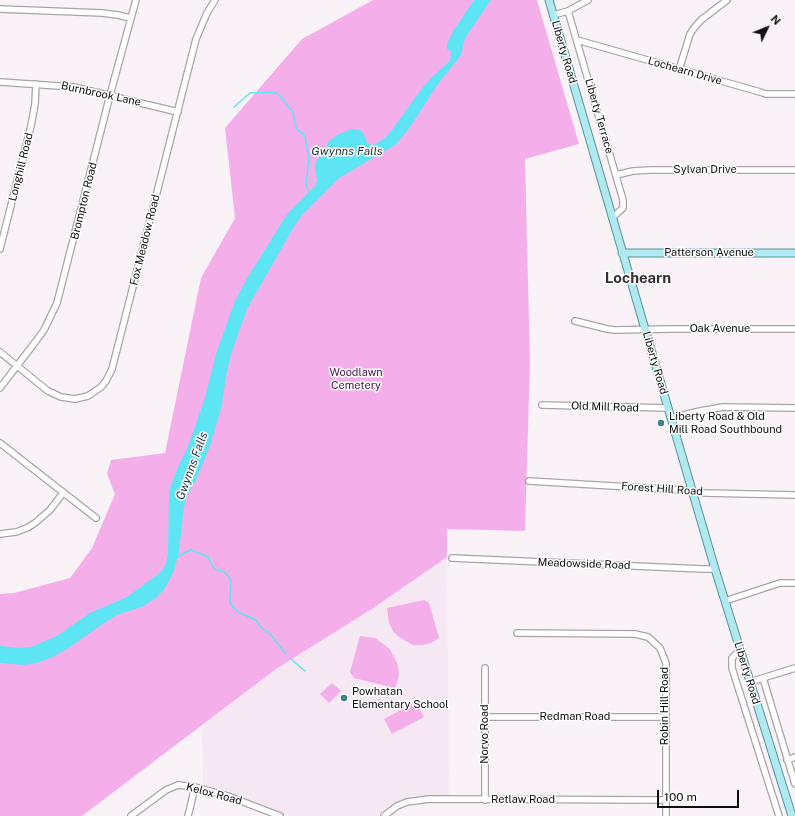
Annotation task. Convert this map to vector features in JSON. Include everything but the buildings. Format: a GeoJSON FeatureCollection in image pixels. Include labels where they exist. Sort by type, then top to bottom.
{"type":"FeatureCollection","features":[{"type":"Feature","properties":{"kind":"main road","name":"Liberty Road"},"geometry":{"type":"LineString","coordinates":[[549,0],[692,491],[792,816]]}},
{"type":"Feature","properties":{"kind":"main road","name":"Patterson Avenue"},"geometry":{"type":"LineString","coordinates":[[622,253],[795,253]]}},
{"type":"Feature","properties":{"kind":"street","name":"Brompton Road"},"geometry":{"type":"LineString","coordinates":[[0,388],[44,330],[57,303],[130,18],[136,0]]}},
{"type":"Feature","properties":{"kind":"street","name":"Fox Meadow Road"},"geometry":{"type":"LineString","coordinates":[[17,366],[48,391],[68,399],[88,396],[101,387],[106,381],[112,369],[196,39],[207,13],[215,0]]}},
{"type":"Feature","properties":{"kind":"street"},"geometry":{"type":"LineString","coordinates":[[553,15],[568,11],[588,0]]}},
{"type":"Feature","properties":{"kind":"street"},"geometry":{"type":"LineString","coordinates":[[679,70],[690,34],[694,28],[701,20],[728,0]]}},
{"type":"Feature","properties":{"kind":"street"},"geometry":{"type":"LineString","coordinates":[[0,9],[106,13],[130,18]]}},
{"type":"Feature","properties":{"kind":"street","name":"Liberty Terrace"},"geometry":{"type":"LineString","coordinates":[[568,11],[624,204],[622,210],[612,218]]}},
{"type":"Feature","properties":{"kind":"street","name":"Lochearn Drive"},"geometry":{"type":"LineString","coordinates":[[576,40],[766,94],[795,94]]}},
{"type":"Feature","properties":{"kind":"street","name":"Burnbrook Lane"},"geometry":{"type":"LineString","coordinates":[[0,82],[74,87],[178,112]]}},
{"type":"Feature","properties":{"kind":"street","name":"Longhill Road"},"geometry":{"type":"LineString","coordinates":[[0,249],[32,126],[36,84]]}},
{"type":"Feature","properties":{"kind":"street","name":"Sylvan Drive"},"geometry":{"type":"LineString","coordinates":[[616,175],[651,170],[795,170]]}},
{"type":"Feature","properties":{"kind":"street","name":"Oak Avenue"},"geometry":{"type":"LineString","coordinates":[[575,321],[607,330],[795,329]]}},
{"type":"Feature","properties":{"kind":"street"},"geometry":{"type":"LineString","coordinates":[[0,352],[17,366]]}},
{"type":"Feature","properties":{"kind":"street","name":"Old Mill Road"},"geometry":{"type":"LineString","coordinates":[[542,405],[668,408]]}},
{"type":"Feature","properties":{"kind":"street"},"geometry":{"type":"LineString","coordinates":[[671,418],[723,407],[795,408]]}},
{"type":"Feature","properties":{"kind":"street"},"geometry":{"type":"LineString","coordinates":[[0,443],[96,518]]}},
{"type":"Feature","properties":{"kind":"street","name":"Forest Hill Road"},"geometry":{"type":"LineString","coordinates":[[529,481],[704,493],[795,495]]}},
{"type":"Feature","properties":{"kind":"street"},"geometry":{"type":"LineString","coordinates":[[0,534],[16,532],[35,523],[50,510],[63,493]]}},
{"type":"Feature","properties":{"kind":"street","name":"Meadowside Road"},"geometry":{"type":"LineString","coordinates":[[452,558],[703,569],[715,568]]}},
{"type":"Feature","properties":{"kind":"street"},"geometry":{"type":"LineString","coordinates":[[725,600],[780,583],[795,583]]}},
{"type":"Feature","properties":{"kind":"street","name":"Robin Hill Road"},"geometry":{"type":"LineString","coordinates":[[517,633],[635,634],[648,637],[660,648],[666,662],[666,816]]}},
{"type":"Feature","properties":{"kind":"street"},"geometry":{"type":"LineString","coordinates":[[740,650],[732,658],[732,668],[779,816]]}},
{"type":"Feature","properties":{"kind":"street","name":"Norvo Road"},"geometry":{"type":"LineString","coordinates":[[484,800],[485,668]]}},
{"type":"Feature","properties":{"kind":"street"},"geometry":{"type":"LineString","coordinates":[[750,682],[795,668]]}},
{"type":"Feature","properties":{"kind":"street"},"geometry":{"type":"LineString","coordinates":[[763,678],[795,784]]}},
{"type":"Feature","properties":{"kind":"street","name":"Redman Road"},"geometry":{"type":"LineString","coordinates":[[485,717],[665,717]]}},
{"type":"Feature","properties":{"kind":"street"},"geometry":{"type":"LineString","coordinates":[[787,760],[795,757]]}},
{"type":"Feature","properties":{"kind":"street","name":"Kelox Road"},"geometry":{"type":"LineString","coordinates":[[131,816],[166,790],[178,785],[228,796],[270,814],[280,816]]}},
{"type":"Feature","properties":{"kind":"street"},"geometry":{"type":"LineString","coordinates":[[188,816],[196,788]]}},
{"type":"Feature","properties":{"kind":"street","name":"Retlaw Road"},"geometry":{"type":"LineString","coordinates":[[384,816],[398,806],[407,802],[418,800],[666,800]]}},
{"type":"Feature","properties":{"kind":"shaded area","name":"Powhatan Elementary School"},"geometry":{"type":"Polygon","coordinates":[[[447,557],[449,795],[412,796],[394,803],[378,816],[291,816],[230,792],[203,785],[202,726],[276,669],[375,607],[447,557]]]}},
{"type":"Feature","properties":{"kind":"green space","name":"Woodlawn Cemetery"},"geometry":{"type":"Polygon","coordinates":[[[373,0],[537,0],[579,144],[525,159],[530,362],[525,531],[447,529],[447,557],[375,607],[276,669],[82,816],[0,816],[0,594],[14,593],[70,578],[92,548],[115,494],[107,474],[111,460],[165,453],[201,278],[235,218],[225,128],[302,39],[373,0]]]}},
{"type":"Feature","properties":{"kind":"green space"},"geometry":{"type":"Polygon","coordinates":[[[424,600],[429,603],[439,638],[431,643],[413,645],[399,637],[393,631],[389,623],[387,608],[424,600]]]}},
{"type":"Feature","properties":{"kind":"green space"},"geometry":{"type":"Polygon","coordinates":[[[360,636],[375,638],[390,649],[398,665],[399,676],[395,688],[354,678],[350,672],[360,636]]]}},
{"type":"Feature","properties":{"kind":"green space"},"geometry":{"type":"Polygon","coordinates":[[[332,683],[341,691],[329,703],[320,694],[332,683]]]}},
{"type":"Feature","properties":{"kind":"green space"},"geometry":{"type":"Polygon","coordinates":[[[416,702],[424,717],[392,734],[384,719],[416,702]]]}},
{"type":"Feature","properties":{"kind":"water","name":"Gwynns Falls"},"geometry":{"type":"Polygon","coordinates":[[[474,0],[491,0],[465,38],[461,55],[438,84],[408,130],[395,145],[339,178],[301,216],[247,309],[231,354],[222,405],[210,446],[196,480],[186,498],[179,552],[174,571],[165,588],[157,597],[144,606],[117,615],[67,649],[50,658],[37,663],[23,665],[0,663],[0,646],[20,648],[31,647],[57,636],[90,613],[127,597],[161,572],[166,564],[168,555],[169,491],[187,449],[204,401],[217,351],[235,301],[249,275],[288,213],[315,186],[317,180],[315,170],[316,161],[323,154],[329,141],[339,134],[353,129],[360,130],[363,133],[368,144],[373,145],[385,138],[423,87],[450,61],[451,52],[447,49],[447,44],[452,33],[474,0]]]}},
{"type":"Feature","properties":{"kind":"waterway"},"geometry":{"type":"LineString","coordinates":[[234,107],[250,93],[268,92],[279,95],[293,112],[296,128],[305,136],[309,159],[306,185],[309,193]]}},
{"type":"Feature","properties":{"kind":"waterway"},"geometry":{"type":"LineString","coordinates":[[176,557],[191,550],[208,557],[213,567],[219,571],[223,571],[231,581],[230,603],[238,612],[256,620],[260,626],[271,635],[286,654]]}},
{"type":"Feature","properties":{"kind":"waterway"},"geometry":{"type":"LineString","coordinates":[[291,659],[305,671]]}},
{"type":"Feature","properties":{"kind":"place","name":"Liberty Road & Old Mill Road Southbound"},"geometry":{"type":"Point","coordinates":[661,423]}},
{"type":"Feature","properties":{"kind":"place","name":"Powhatan Elementary School"},"geometry":{"type":"Point","coordinates":[344,698]}},
{"type":"Feature","properties":{"kind":"district","name":"Lochearn"},"geometry":{"type":"Point","coordinates":[638,278]}}]}
